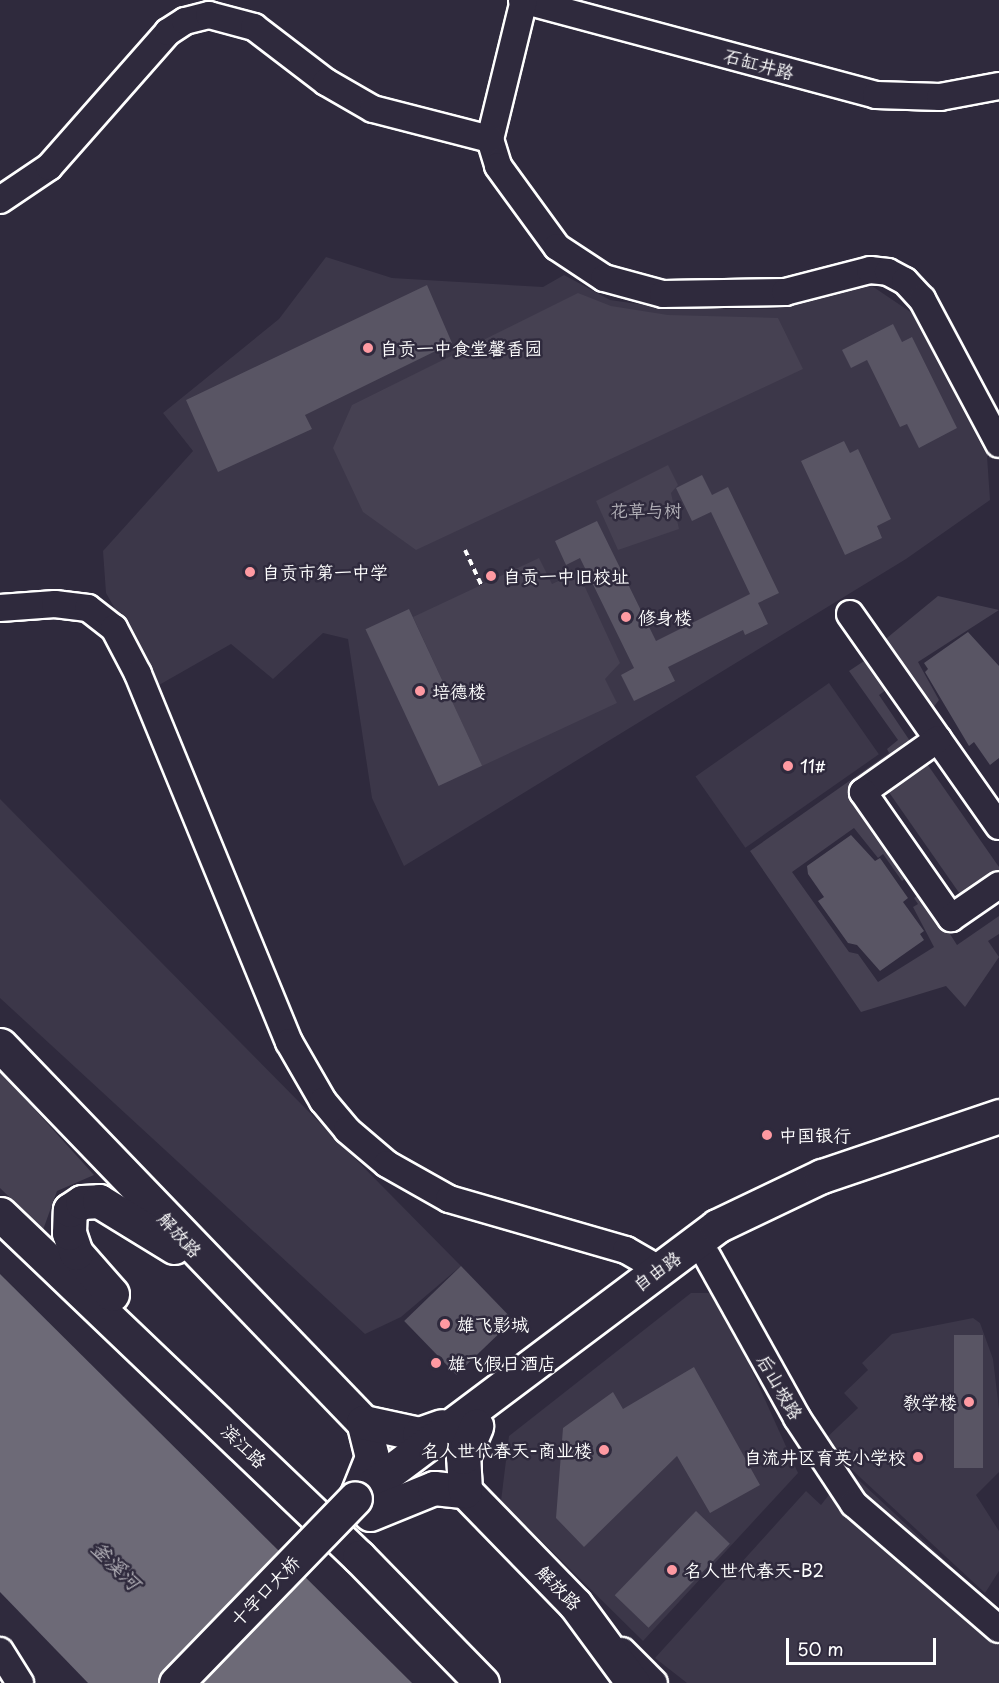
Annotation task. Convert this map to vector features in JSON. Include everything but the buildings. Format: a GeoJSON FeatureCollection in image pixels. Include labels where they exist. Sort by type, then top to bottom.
{"type":"FeatureCollection","features":[{"type":"Feature","properties":{"kind":"main road","name":"解放路"},"geometry":{"type":"LineString","coordinates":[[0,1045],[218,1275],[363,1422]]}},
{"type":"Feature","properties":{"kind":"main road","name":"自由路"},"geometry":{"type":"LineString","coordinates":[[362,1506],[659,1269],[717,1226],[773,1197],[999,1116]]}},
{"type":"Feature","properties":{"kind":"main road","name":"自由路"},"geometry":{"type":"LineString","coordinates":[[463,1425],[707,1256],[778,1213],[999,1134]]}},
{"type":"Feature","properties":{"kind":"main road"},"geometry":{"type":"LineString","coordinates":[[165,1369],[135,1321],[76,1253],[69,1233],[70,1210],[82,1202],[99,1201],[218,1275]]}},
{"type":"Feature","properties":{"kind":"main road","name":"滨江路"},"geometry":{"type":"LineString","coordinates":[[0,1214],[165,1369],[482,1683]]}},
{"type":"Feature","properties":{"kind":"main road"},"geometry":{"type":"LineString","coordinates":[[363,1422],[419,1434],[463,1425],[465,1491],[434,1488],[362,1506],[372,1457],[363,1422]]}},
{"type":"Feature","properties":{"kind":"main road","name":"解放路"},"geometry":{"type":"LineString","coordinates":[[465,1491],[575,1604]]}},
{"type":"Feature","properties":{"kind":"main road","name":"十字口大桥"},"geometry":{"type":"LineString","coordinates":[[176,1683],[362,1506]]}},
{"type":"Feature","properties":{"kind":"main road","name":"十字口大桥"},"geometry":{"type":"LineString","coordinates":[[206,1683],[362,1506]]}},
{"type":"Feature","properties":{"kind":"main road"},"geometry":{"type":"LineString","coordinates":[[575,1604],[633,1683]]}},
{"type":"Feature","properties":{"kind":"street","name":"石缸井路"},"geometry":{"type":"LineString","coordinates":[[523,0],[876,95],[940,97],[999,86]]}},
{"type":"Feature","properties":{"kind":"street"},"geometry":{"type":"LineString","coordinates":[[523,0],[490,139],[498,166],[537,224],[556,247],[604,278],[663,294],[785,292],[870,270],[888,272],[906,281],[934,319],[999,444]]}},
{"type":"Feature","properties":{"kind":"street"},"geometry":{"type":"LineString","coordinates":[[0,200],[57,160],[168,32],[185,21],[209,15],[254,27],[326,82],[373,109],[490,139]]}},
{"type":"Feature","properties":{"kind":"street"},"geometry":{"type":"LineString","coordinates":[[0,608],[55,603],[88,608],[114,628],[138,674],[289,1042],[323,1101],[347,1130],[387,1164],[449,1199],[626,1250],[659,1269]]}},
{"type":"Feature","properties":{"kind":"street"},"geometry":{"type":"LineString","coordinates":[[850,614],[999,826]]}},
{"type":"Feature","properties":{"kind":"street"},"geometry":{"type":"LineString","coordinates":[[938,739],[862,792],[951,918],[999,885]]}},
{"type":"Feature","properties":{"kind":"street","name":"后山坡路"},"geometry":{"type":"LineString","coordinates":[[707,1256],[797,1418],[854,1504],[999,1629]]}},
{"type":"Feature","properties":{"kind":"street","name":"解放路"},"geometry":{"type":"LineString","coordinates":[[575,1604],[654,1683]]}},
{"type":"Feature","properties":{"kind":"street"},"geometry":{"type":"LineString","coordinates":[[0,1651],[20,1683]]}},
{"type":"Feature","properties":{"kind":"path"},"geometry":{"type":"LineString","coordinates":[[465,550],[481,585]]}},
{"type":"Feature","properties":{"kind":"shaded area","name":"自贡一中旧校址"},"geometry":{"type":"Polygon","coordinates":[[[326,257],[392,278],[543,287],[564,275],[610,300],[673,309],[776,309],[866,282],[912,313],[987,456],[990,500],[906,559],[404,866],[372,798],[348,639],[323,633],[273,679],[231,644],[159,685],[106,593],[103,551],[193,451],[163,413],[279,319],[326,257]]]}},
{"type":"Feature","properties":{"kind":"shaded area","name":"11#"},"geometry":{"type":"Polygon","coordinates":[[[829,683],[879,754],[745,848],[695,776],[829,683]]]}},
{"type":"Feature","properties":{"kind":"shaded area"},"geometry":{"type":"Polygon","coordinates":[[[0,799],[461,1266],[401,1317],[365,1334],[0,998],[0,799]]]}},
{"type":"Feature","properties":{"kind":"shaded area"},"geometry":{"type":"Polygon","coordinates":[[[691,1293],[717,1293],[798,1473],[643,1641],[501,1501],[509,1436],[691,1293]]]}},
{"type":"Feature","properties":{"kind":"shaded area","name":"自流井区育英小学校"},"geometry":{"type":"Polygon","coordinates":[[[973,1318],[980,1323],[993,1359],[999,1409],[999,1472],[976,1495],[999,1531],[999,1571],[985,1593],[822,1442],[858,1408],[844,1393],[868,1370],[862,1363],[892,1334],[973,1318]]]}},
{"type":"Feature","properties":{"kind":"shaded area"},"geometry":{"type":"Polygon","coordinates":[[[848,1470],[999,1611],[999,1683],[687,1683],[655,1658],[806,1491],[821,1505],[848,1470]]]}},
{"type":"Feature","properties":{"kind":"green space"},"geometry":{"type":"Polygon","coordinates":[[[578,293],[611,306],[668,315],[778,318],[803,369],[416,550],[363,512],[333,448],[352,405],[578,293]]]}},
{"type":"Feature","properties":{"kind":"green space","name":"花草与树"},"geometry":{"type":"Polygon","coordinates":[[[668,465],[678,485],[671,493],[679,529],[618,550],[596,501],[668,465]]]}},
{"type":"Feature","properties":{"kind":"green space"},"geometry":{"type":"Polygon","coordinates":[[[539,558],[552,584],[578,572],[620,663],[605,679],[617,703],[482,766],[413,617],[539,558]]]}},
{"type":"Feature","properties":{"kind":"green space"},"geometry":{"type":"Polygon","coordinates":[[[938,596],[999,610],[918,662],[939,700],[928,714],[882,642],[938,596]]]}},
{"type":"Feature","properties":{"kind":"green space"},"geometry":{"type":"Polygon","coordinates":[[[867,659],[893,685],[879,695],[912,744],[852,792],[910,875],[902,881],[883,854],[878,858],[854,828],[792,872],[849,952],[858,954],[878,982],[934,947],[913,907],[918,904],[914,898],[923,892],[957,945],[999,916],[999,934],[988,941],[999,957],[965,1007],[946,986],[861,1012],[750,851],[889,753],[887,749],[898,740],[849,671],[867,659]]]}},
{"type":"Feature","properties":{"kind":"green space"},"geometry":{"type":"Polygon","coordinates":[[[925,761],[999,867],[999,874],[962,897],[886,788],[925,761]]]}},
{"type":"Feature","properties":{"kind":"green space"},"geometry":{"type":"Polygon","coordinates":[[[0,1071],[94,1175],[57,1191],[43,1230],[0,1188],[0,1071]]]}},
{"type":"Feature","properties":{"kind":"water","name":"釜溪河"},"geometry":{"type":"Polygon","coordinates":[[[0,1274],[412,1683],[88,1683],[0,1592],[0,1274]]]}},
{"type":"Feature","properties":{"kind":"place","name":"自贡一中食堂馨香园"},"geometry":{"type":"Point","coordinates":[368,348]}},
{"type":"Feature","properties":{"kind":"place","name":"自贡市第一中学"},"geometry":{"type":"Point","coordinates":[250,572]}},
{"type":"Feature","properties":{"kind":"place","name":"自贡一中旧校址"},"geometry":{"type":"Point","coordinates":[491,576]}},
{"type":"Feature","properties":{"kind":"place","name":"修身楼"},"geometry":{"type":"Point","coordinates":[626,617]}},
{"type":"Feature","properties":{"kind":"place","name":"培德楼"},"geometry":{"type":"Point","coordinates":[420,691]}},
{"type":"Feature","properties":{"kind":"place","name":"11#"},"geometry":{"type":"Point","coordinates":[788,766]}},
{"type":"Feature","properties":{"kind":"place","name":"中国银行"},"geometry":{"type":"Point","coordinates":[767,1135]}},
{"type":"Feature","properties":{"kind":"place","name":"雄飞影城"},"geometry":{"type":"Point","coordinates":[445,1324]}},
{"type":"Feature","properties":{"kind":"place","name":"雄飞假日酒店"},"geometry":{"type":"Point","coordinates":[436,1363]}},
{"type":"Feature","properties":{"kind":"place","name":"教学楼"},"geometry":{"type":"Point","coordinates":[969,1402]}},
{"type":"Feature","properties":{"kind":"place","name":"名人世代春天-商业楼"},"geometry":{"type":"Point","coordinates":[604,1450]}},
{"type":"Feature","properties":{"kind":"place","name":"自流井区育英小学校"},"geometry":{"type":"Point","coordinates":[918,1457]}},
{"type":"Feature","properties":{"kind":"place","name":"名人世代春天-B2"},"geometry":{"type":"Point","coordinates":[672,1570]}}]}
